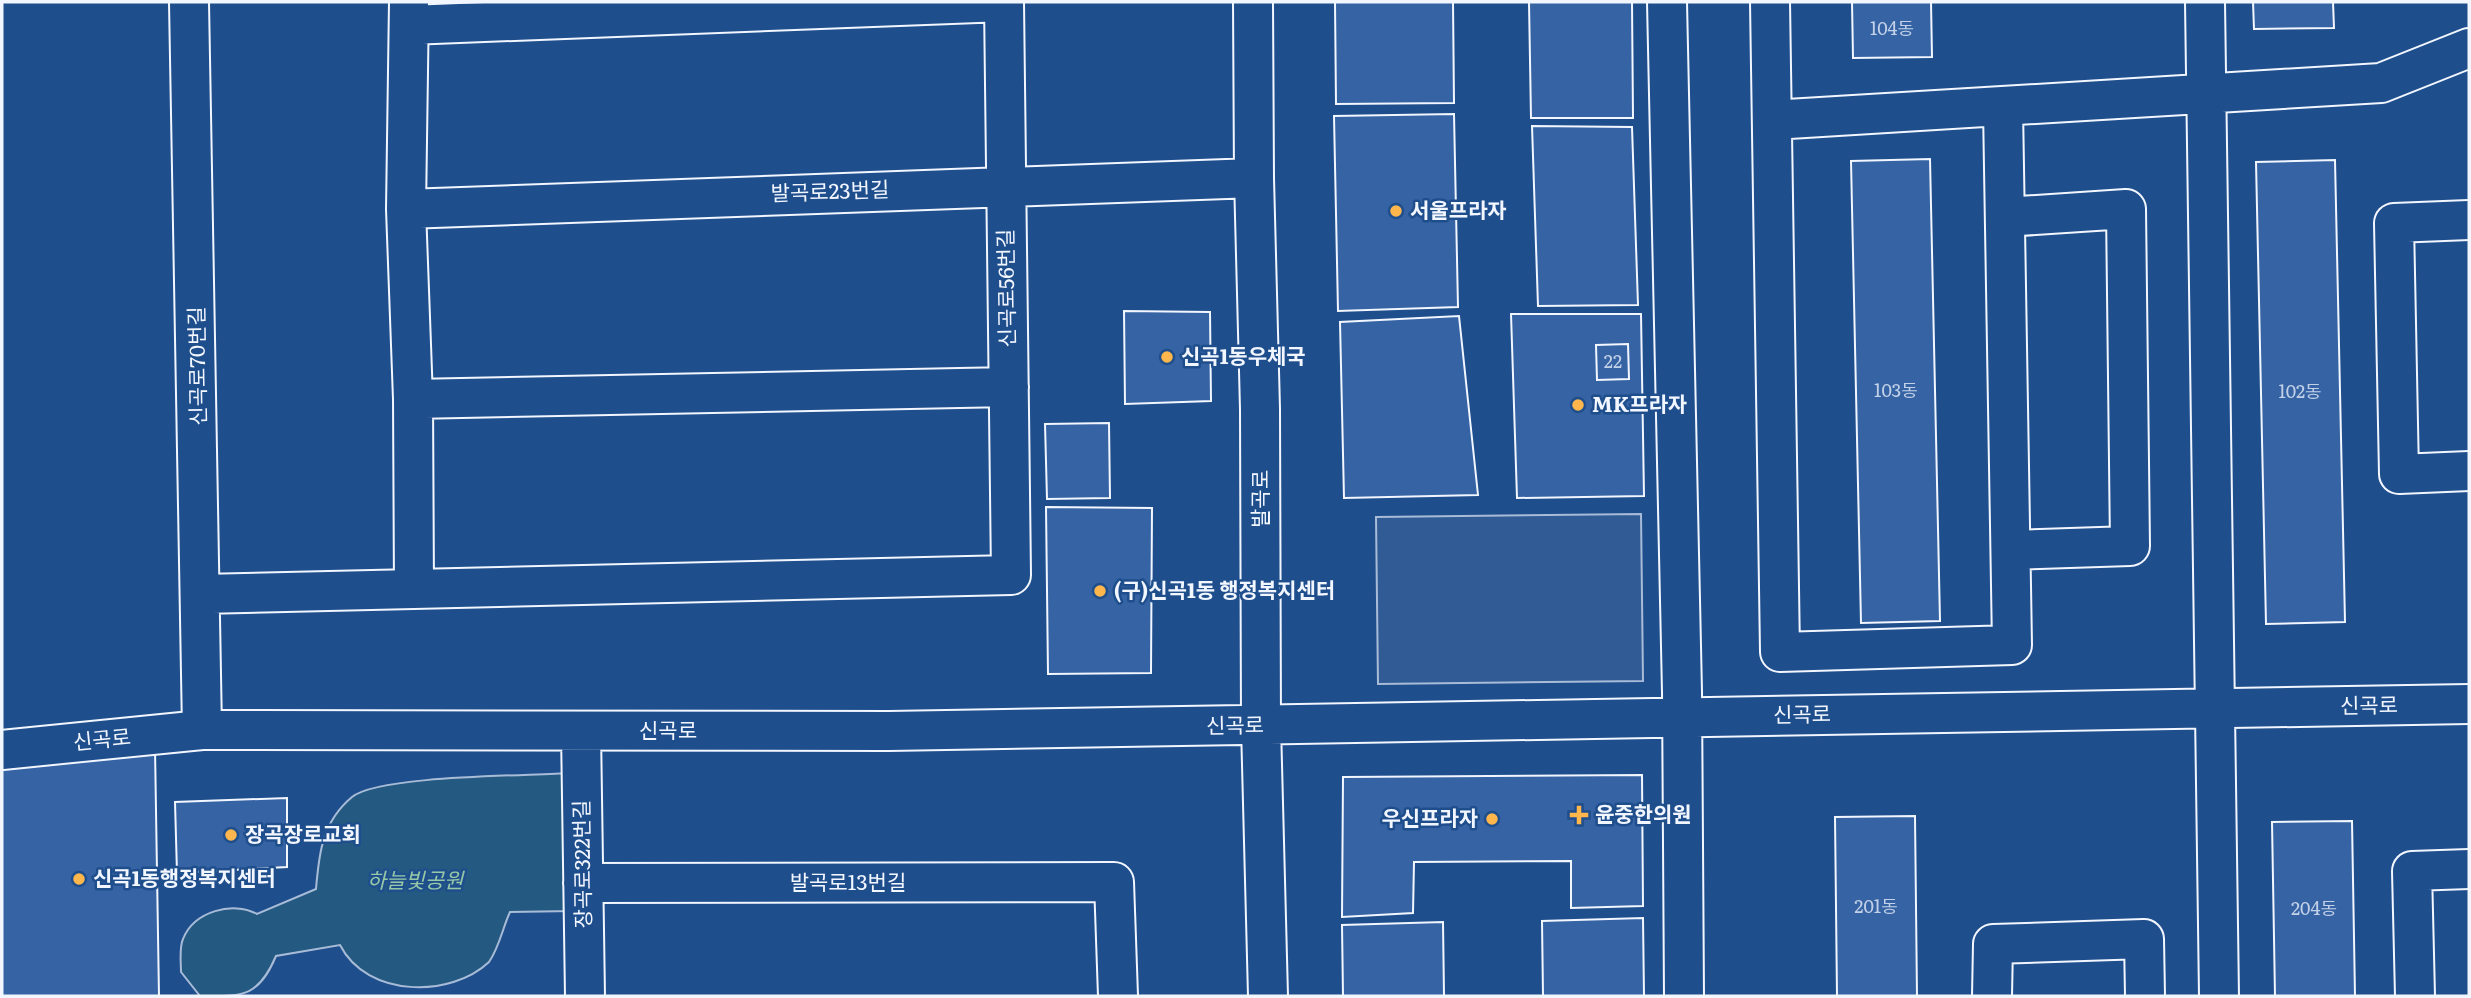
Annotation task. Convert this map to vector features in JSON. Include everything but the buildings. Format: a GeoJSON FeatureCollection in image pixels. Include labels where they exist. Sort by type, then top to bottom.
{"type":"FeatureCollection","features":[{"type":"Feature","properties":{"kind":"street","name":"신곡로70번길"},"geometry":{"type":"LineString","coordinates":[[190,2],[202,730]]}},
{"type":"Feature","properties":{"kind":"street"},"geometry":{"type":"LineString","coordinates":[[201,594],[414,589],[413,399],[407,209],[409,13],[1004,2]]}},
{"type":"Feature","properties":{"kind":"street","name":"신곡로56번길"},"geometry":{"type":"LineString","coordinates":[[414,589],[1011,575],[1004,2]]}},
{"type":"Feature","properties":{"kind":"street","name":"발곡로"},"geometry":{"type":"LineString","coordinates":[[1253,2],[1254,178],[1261,409],[1261,726],[1268,996]]}},
{"type":"Feature","properties":{"kind":"street"},"geometry":{"type":"LineString","coordinates":[[1667,2],[1682,718],[1684,996]]}},
{"type":"Feature","properties":{"kind":"street"},"geometry":{"type":"LineString","coordinates":[[1770,2],[1780,652],[2012,645],[2003,108]]}},
{"type":"Feature","properties":{"kind":"street"},"geometry":{"type":"LineString","coordinates":[[2205,2],[2219,996]]}},
{"type":"Feature","properties":{"kind":"street"},"geometry":{"type":"LineString","coordinates":[[1772,120],[2207,96],[2381,83],[2469,48]]}},
{"type":"Feature","properties":{"kind":"street","name":"발곡로23번길"},"geometry":{"type":"LineString","coordinates":[[407,209],[1254,178]]}},
{"type":"Feature","properties":{"kind":"street"},"geometry":{"type":"LineString","coordinates":[[2005,217],[2126,209],[2130,546],[2011,550]]}},
{"type":"Feature","properties":{"kind":"street"},"geometry":{"type":"LineString","coordinates":[[2469,220],[2394,223],[2399,474],[2469,471]]}},
{"type":"Feature","properties":{"kind":"street"},"geometry":{"type":"LineString","coordinates":[[413,399],[1009,387]]}},
{"type":"Feature","properties":{"kind":"street","name":"신곡로"},"geometry":{"type":"LineString","coordinates":[[2,750],[202,730],[889,731],[2469,704]]}},
{"type":"Feature","properties":{"kind":"street","name":"장곡로322번길"},"geometry":{"type":"LineString","coordinates":[[581,731],[585,996]]}},
{"type":"Feature","properties":{"kind":"street"},"geometry":{"type":"LineString","coordinates":[[2414,996],[2412,871],[2469,869]]}},
{"type":"Feature","properties":{"kind":"street","name":"발곡로13번길"},"geometry":{"type":"LineString","coordinates":[[583,883],[1114,882],[1118,996]]}},
{"type":"Feature","properties":{"kind":"street"},"geometry":{"type":"LineString","coordinates":[[1992,996],[1993,944],[2144,939],[2145,996]]}},
{"type":"Feature","properties":{"kind":"green space","name":"하늘빛공원"},"geometry":{"type":"Polygon","coordinates":[[[570,773],[572,911],[510,912],[489,962],[473,974],[432,986],[410,987],[389,983],[369,975],[353,962],[340,945],[276,956],[263,980],[255,987],[247,992],[227,996],[200,996],[181,972],[183,939],[188,929],[205,915],[237,908],[257,914],[316,889],[321,851],[328,828],[352,797],[392,784],[570,773]]]}},
{"type":"Feature","properties":{"kind":"shaded area"},"geometry":{"type":"Polygon","coordinates":[[[1641,514],[1643,681],[1378,684],[1376,517],[1641,514]]]}},
{"type":"Feature","properties":{"kind":"place","name":"서울프라자"},"geometry":{"type":"Point","coordinates":[1396,211]}},
{"type":"Feature","properties":{"kind":"place","name":"신곡1동우체국"},"geometry":{"type":"Point","coordinates":[1167,357]}},
{"type":"Feature","properties":{"kind":"place","name":"MK프라자"},"geometry":{"type":"Point","coordinates":[1578,405]}},
{"type":"Feature","properties":{"kind":"place","name":"(구)신곡1동 행정복지센터"},"geometry":{"type":"Point","coordinates":[1100,591]}},
{"type":"Feature","properties":{"kind":"place","name":"윤중한의원"},"geometry":{"type":"Point","coordinates":[1579,815]}},
{"type":"Feature","properties":{"kind":"place","name":"우신프라자"},"geometry":{"type":"Point","coordinates":[1492,819]}},
{"type":"Feature","properties":{"kind":"place","name":"장곡장로교회"},"geometry":{"type":"Point","coordinates":[231,835]}},
{"type":"Feature","properties":{"kind":"place","name":"신곡1동행정복지센터"},"geometry":{"type":"Point","coordinates":[79,879]}}]}
